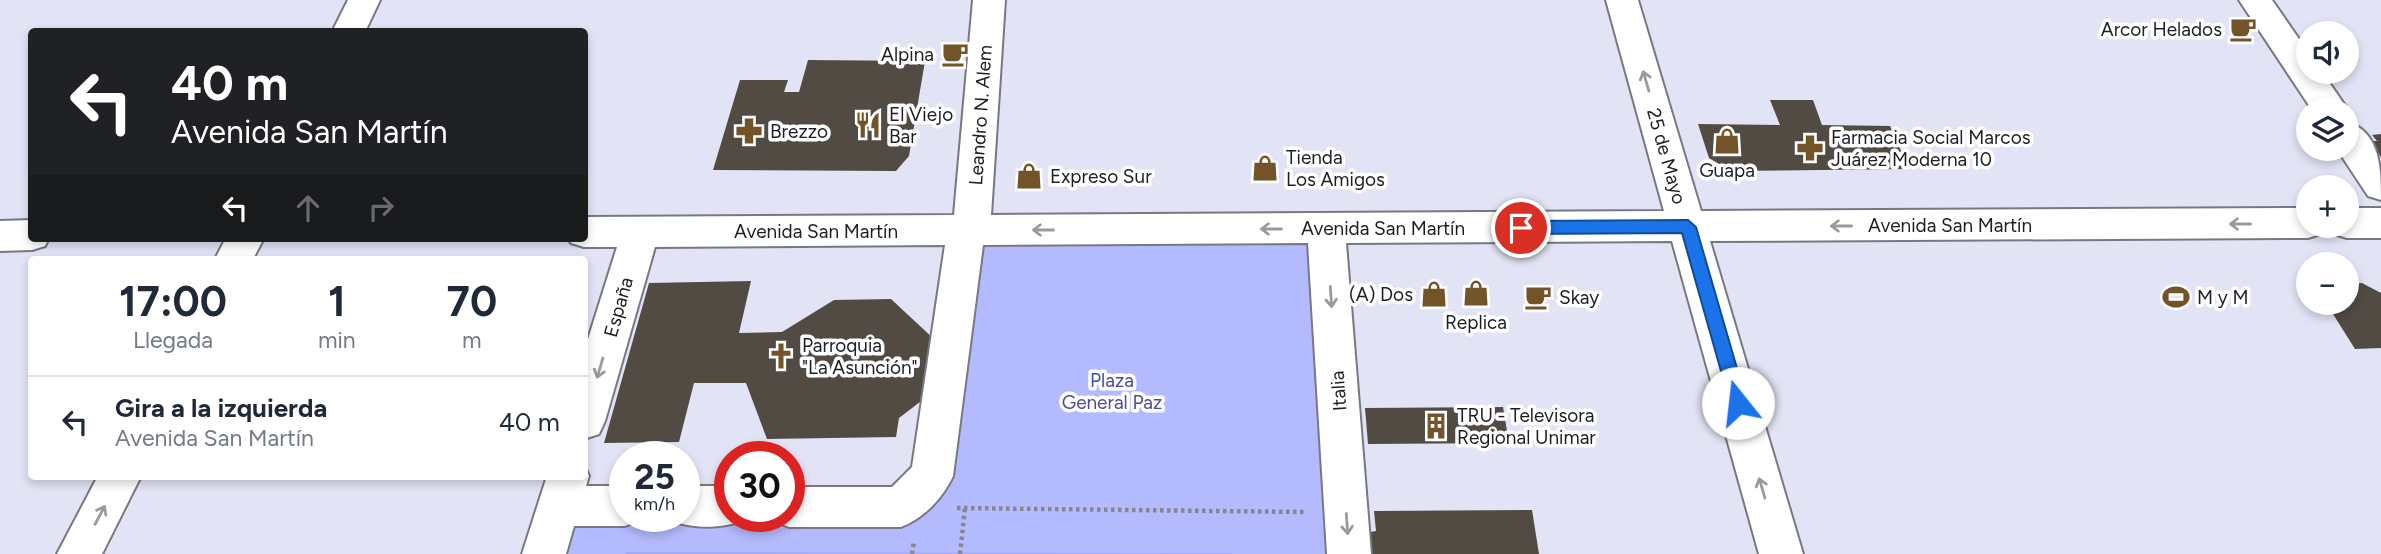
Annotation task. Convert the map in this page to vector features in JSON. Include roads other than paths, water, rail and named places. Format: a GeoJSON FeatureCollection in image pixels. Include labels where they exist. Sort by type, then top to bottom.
{"type":"FeatureCollection","features":[{"type":"Feature","properties":{"kind":"street"},"geometry":{"type":"LineString","coordinates":[[350,28],[364,0]]}},
{"type":"Feature","properties":{"kind":"street","name":"Leandro N. Alem"},"geometry":{"type":"LineString","coordinates":[[805,507],[901,507],[932,476],[965,240],[971,230],[989,0]]}},
{"type":"Feature","properties":{"kind":"street","name":"25 de Mayo"},"geometry":{"type":"LineString","coordinates":[[1622,0],[1781,554]]}},
{"type":"Feature","properties":{"kind":"street"},"geometry":{"type":"LineString","coordinates":[[2255,0],[2322,98]]}},
{"type":"Feature","properties":{"kind":"street"},"geometry":{"type":"LineString","coordinates":[[2359,153],[2381,186]]}},
{"type":"Feature","properties":{"kind":"street","name":"Avenida San Martín"},"geometry":{"type":"LineString","coordinates":[[588,232],[2296,223]]}},
{"type":"Feature","properties":{"kind":"street"},"geometry":{"type":"LineString","coordinates":[[2359,223],[2381,223]]}},
{"type":"Feature","properties":{"kind":"street","name":"Italia"},"geometry":{"type":"LineString","coordinates":[[1326,229],[1349,554]]}},
{"type":"Feature","properties":{"kind":"street","name":"España"},"geometry":{"type":"LineString","coordinates":[[588,408],[640,232]]}},
{"type":"Feature","properties":{"kind":"street"},"geometry":{"type":"LineString","coordinates":[[0,236],[28,235]]}},
{"type":"Feature","properties":{"kind":"street"},"geometry":{"type":"LineString","coordinates":[[79,554],[118,480]]}},
{"type":"Feature","properties":{"kind":"street"},"geometry":{"type":"LineString","coordinates":[[544,554],[564,491],[609,502]]}},
{"type":"Feature","properties":{"kind":"place","name":"Arcor Helados"},"geometry":{"type":"Point","coordinates":[2243,29]}},
{"type":"Feature","properties":{"kind":"place","name":"Alpina"},"geometry":{"type":"Point","coordinates":[955,54]}},
{"type":"Feature","properties":{"kind":"place","name":"El Viejo Bar"},"geometry":{"type":"Point","coordinates":[868,125]}},
{"type":"Feature","properties":{"kind":"place","name":"Brezzo"},"geometry":{"type":"Point","coordinates":[749,131]}},
{"type":"Feature","properties":{"kind":"place","name":"Guapa"},"geometry":{"type":"Point","coordinates":[1727,141]}},
{"type":"Feature","properties":{"kind":"place","name":"Farmacia Social Marcos Juárez Moderna 10"},"geometry":{"type":"Point","coordinates":[1810,148]}},
{"type":"Feature","properties":{"kind":"place","name":"Tienda Los Amigos"},"geometry":{"type":"Point","coordinates":[1265,168]}},
{"type":"Feature","properties":{"kind":"place","name":"Expreso Sur"},"geometry":{"type":"Point","coordinates":[1029,176]}},
{"type":"Feature","properties":{"kind":"place","name":"Replica"},"geometry":{"type":"Point","coordinates":[1476,293]}},
{"type":"Feature","properties":{"kind":"place","name":"(A) Dos"},"geometry":{"type":"Point","coordinates":[1434,294]}},
{"type":"Feature","properties":{"kind":"place","name":"Skay"},"geometry":{"type":"Point","coordinates":[1538,297]}},
{"type":"Feature","properties":{"kind":"place","name":"M y M"},"geometry":{"type":"Point","coordinates":[2176,297]}},
{"type":"Feature","properties":{"kind":"place","name":"Parroquia \"La Asunción\""},"geometry":{"type":"Point","coordinates":[781,356]}},
{"type":"Feature","properties":{"kind":"place","name":"TRU - Televisora Regional Unimar"},"geometry":{"type":"Point","coordinates":[1436,426]}},
{"type":"Feature","properties":{"kind":"park label","name":"Plaza General Paz"},"geometry":{"type":"Point","coordinates":[1112,391]}}]}
